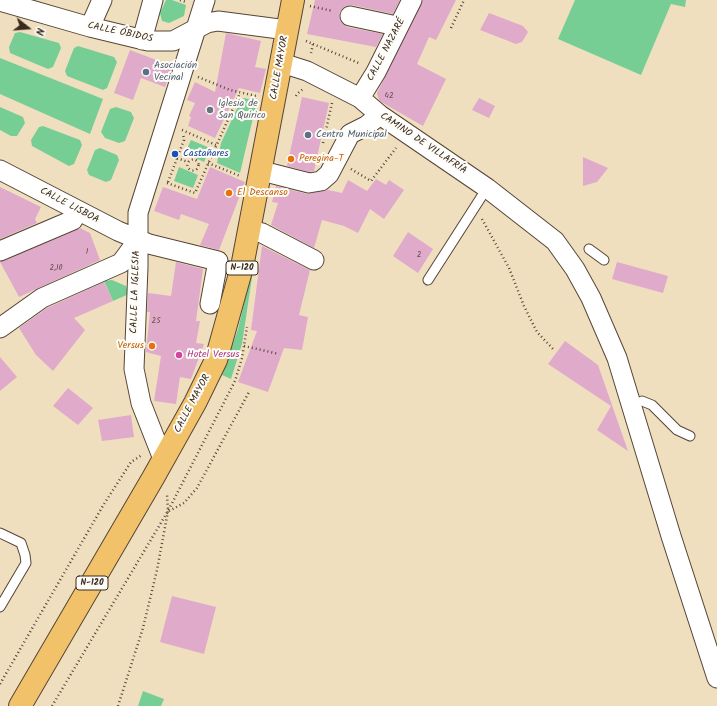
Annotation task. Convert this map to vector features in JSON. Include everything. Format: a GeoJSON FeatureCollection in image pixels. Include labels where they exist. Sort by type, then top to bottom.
{"type":"FeatureCollection","features":[{"type":"Feature","properties":{"kind":"highway","name":"CALLE MAYOR"},"geometry":{"type":"LineString","coordinates":[[163,459],[196,403],[216,360],[236,293],[250,230],[287,30],[300,3]]}},
{"type":"Feature","properties":{"kind":"highway","name":"N-120"},"geometry":{"type":"LineString","coordinates":[[20,706],[163,459]]}},
{"type":"Feature","properties":{"kind":"street"},"geometry":{"type":"LineString","coordinates":[[90,27],[102,0]]}},
{"type":"Feature","properties":{"kind":"street"},"geometry":{"type":"LineString","coordinates":[[142,40],[153,0]]}},
{"type":"Feature","properties":{"kind":"street","name":"CALLE LA IGLESIA"},"geometry":{"type":"LineString","coordinates":[[163,459],[156,437],[145,417],[136,384],[134,349],[140,207],[205,0]]}},
{"type":"Feature","properties":{"kind":"street","name":"CALLE NAZARÉ"},"geometry":{"type":"LineString","coordinates":[[360,98],[376,72],[412,0]]}},
{"type":"Feature","properties":{"kind":"street","name":"CALLE ÓBIDOS"},"geometry":{"type":"LineString","coordinates":[[0,1],[33,5],[90,27],[142,40],[162,42],[173,41],[195,29],[218,21],[287,30]]}},
{"type":"Feature","properties":{"kind":"street"},"geometry":{"type":"LineString","coordinates":[[350,16],[392,25]]}},
{"type":"Feature","properties":{"kind":"street","name":"CAMINO DE VILLAFRÍA"},"geometry":{"type":"LineString","coordinates":[[282,63],[307,71],[360,98],[380,115],[486,188],[555,241],[575,269],[591,298],[617,358],[671,536],[717,678]]}},
{"type":"Feature","properties":{"kind":"street"},"geometry":{"type":"LineString","coordinates":[[262,171],[309,183],[321,181],[329,174],[350,134],[366,126],[380,115]]}},
{"type":"Feature","properties":{"kind":"street","name":"CALLE LISBOA"},"geometry":{"type":"LineString","coordinates":[[0,170],[138,240]]}},
{"type":"Feature","properties":{"kind":"street"},"geometry":{"type":"LineString","coordinates":[[0,251],[73,220]]}},
{"type":"Feature","properties":{"kind":"street"},"geometry":{"type":"LineString","coordinates":[[250,230],[262,233],[314,260]]}},
{"type":"Feature","properties":{"kind":"street"},"geometry":{"type":"LineString","coordinates":[[0,328],[42,298],[121,263],[138,240]]}},
{"type":"Feature","properties":{"kind":"street","name":"CALLE LA IGLESIA"},"geometry":{"type":"LineString","coordinates":[[138,240],[218,262],[210,304]]}},
{"type":"Feature","properties":{"kind":"lane"},"geometry":{"type":"LineString","coordinates":[[428,280],[486,188]]}},
{"type":"Feature","properties":{"kind":"lane"},"geometry":{"type":"LineString","coordinates":[[589,249],[604,260]]}},
{"type":"Feature","properties":{"kind":"lane"},"geometry":{"type":"LineString","coordinates":[[642,401],[652,405],[677,430],[690,436]]}},
{"type":"Feature","properties":{"kind":"lane"},"geometry":{"type":"LineString","coordinates":[[0,533],[21,543],[26,554],[26,564],[0,607]]}},
{"type":"Feature","properties":{"kind":"path"},"geometry":{"type":"LineString","coordinates":[[451,28],[464,0]]}},
{"type":"Feature","properties":{"kind":"path"},"geometry":{"type":"LineString","coordinates":[[300,3],[350,16]]}},
{"type":"Feature","properties":{"kind":"path"},"geometry":{"type":"LineString","coordinates":[[313,44],[351,59],[376,72]]}},
{"type":"Feature","properties":{"kind":"path"},"geometry":{"type":"LineString","coordinates":[[192,74],[240,93],[262,98]]}},
{"type":"Feature","properties":{"kind":"path"},"geometry":{"type":"LineString","coordinates":[[167,183],[195,193],[240,93]]}},
{"type":"Feature","properties":{"kind":"path"},"geometry":{"type":"LineString","coordinates":[[323,144],[333,100],[336,101]]}},
{"type":"Feature","properties":{"kind":"path"},"geometry":{"type":"LineString","coordinates":[[181,129],[216,145]]}},
{"type":"Feature","properties":{"kind":"path"},"geometry":{"type":"LineString","coordinates":[[349,168],[371,181],[397,147]]}},
{"type":"Feature","properties":{"kind":"path"},"geometry":{"type":"LineString","coordinates":[[178,158],[188,162]]}},
{"type":"Feature","properties":{"kind":"path"},"geometry":{"type":"LineString","coordinates":[[188,162],[192,159],[196,159],[199,163],[198,167]]}},
{"type":"Feature","properties":{"kind":"path"},"geometry":{"type":"LineString","coordinates":[[188,162],[190,170],[196,170],[198,167]]}},
{"type":"Feature","properties":{"kind":"path"},"geometry":{"type":"LineString","coordinates":[[198,167],[205,170]]}},
{"type":"Feature","properties":{"kind":"path"},"geometry":{"type":"LineString","coordinates":[[482,220],[509,268],[524,306],[537,332],[554,350]]}},
{"type":"Feature","properties":{"kind":"path"},"geometry":{"type":"LineString","coordinates":[[244,346],[279,354]]}},
{"type":"Feature","properties":{"kind":"path"},"geometry":{"type":"LineString","coordinates":[[168,511],[184,503],[198,488],[249,392]]}},
{"type":"Feature","properties":{"kind":"path"},"geometry":{"type":"LineString","coordinates":[[52,706],[168,511],[217,415]]}},
{"type":"Feature","properties":{"kind":"path"},"geometry":{"type":"LineString","coordinates":[[0,684],[104,504],[131,462],[142,455]]}},
{"type":"Feature","properties":{"kind":"path"},"geometry":{"type":"LineString","coordinates":[[118,706],[145,621],[157,570],[168,511],[166,489]]}},
{"type":"Feature","properties":{"kind":"green space"},"geometry":{"type":"Polygon","coordinates":[[[166,0],[172,0],[186,5],[184,16],[169,23],[162,21],[160,13],[166,0]]]}},
{"type":"Feature","properties":{"kind":"green space"},"geometry":{"type":"Polygon","coordinates":[[[575,0],[686,0],[685,7],[671,4],[641,75],[558,39],[575,0]]]}},
{"type":"Feature","properties":{"kind":"green space"},"geometry":{"type":"Polygon","coordinates":[[[20,32],[59,43],[61,48],[53,67],[48,69],[10,53],[9,47],[15,33],[20,32]]]}},
{"type":"Feature","properties":{"kind":"green space"},"geometry":{"type":"Polygon","coordinates":[[[78,46],[114,57],[117,62],[107,88],[103,90],[67,76],[65,71],[74,48],[78,46]]]}},
{"type":"Feature","properties":{"kind":"green space"},"geometry":{"type":"Polygon","coordinates":[[[0,58],[103,99],[90,134],[0,94],[0,58]]]}},
{"type":"Feature","properties":{"kind":"green space"},"geometry":{"type":"Polygon","coordinates":[[[244,98],[257,101],[240,173],[217,163],[221,143],[241,100],[244,98]]]}},
{"type":"Feature","properties":{"kind":"green space"},"geometry":{"type":"Polygon","coordinates":[[[0,107],[23,117],[25,123],[17,136],[11,136],[0,130],[0,107]]]}},
{"type":"Feature","properties":{"kind":"green space"},"geometry":{"type":"Polygon","coordinates":[[[116,107],[131,112],[134,118],[125,141],[119,143],[105,138],[101,132],[110,109],[116,107]]]}},
{"type":"Feature","properties":{"kind":"green space"},"geometry":{"type":"Polygon","coordinates":[[[43,126],[80,140],[82,145],[74,164],[69,166],[32,146],[31,140],[39,127],[43,126]]]}},
{"type":"Feature","properties":{"kind":"green space"},"geometry":{"type":"Polygon","coordinates":[[[191,140],[210,148],[204,162],[185,153],[191,140]]]}},
{"type":"Feature","properties":{"kind":"green space"},"geometry":{"type":"Polygon","coordinates":[[[100,148],[117,155],[119,160],[111,180],[106,182],[89,175],[87,170],[95,150],[100,148]]]}},
{"type":"Feature","properties":{"kind":"green space"},"geometry":{"type":"Polygon","coordinates":[[[179,167],[198,175],[193,188],[174,181],[179,167]]]}},
{"type":"Feature","properties":{"kind":"green space"},"geometry":{"type":"Polygon","coordinates":[[[255,257],[242,344],[231,379],[222,375],[238,329],[255,257]]]}},
{"type":"Feature","properties":{"kind":"green space"},"geometry":{"type":"Polygon","coordinates":[[[112,280],[126,286],[129,294],[113,301],[104,281],[112,280]]]}},
{"type":"Feature","properties":{"kind":"green space"},"geometry":{"type":"Polygon","coordinates":[[[143,691],[164,699],[161,706],[138,706],[143,691]]]}},
{"type":"Feature","properties":{"kind":"building"},"geometry":{"type":"Polygon","coordinates":[[[315,0],[400,0],[393,14],[352,5],[346,6],[339,13],[340,20],[347,27],[383,34],[376,47],[307,34],[315,0]]]}},
{"type":"Feature","properties":{"kind":"building"},"geometry":{"type":"Polygon","coordinates":[[[423,0],[456,0],[436,40],[429,37],[417,64],[446,79],[423,126],[383,103],[379,100],[377,93],[423,0]]]}},
{"type":"Feature","properties":{"kind":"building"},"geometry":{"type":"Polygon","coordinates":[[[489,13],[523,26],[528,32],[522,42],[516,44],[480,30],[489,13]]]}},
{"type":"Feature","properties":{"kind":"building"},"geometry":{"type":"Polygon","coordinates":[[[226,33],[261,41],[255,67],[266,69],[260,93],[239,88],[215,138],[188,126],[191,117],[189,116],[195,103],[187,100],[195,82],[215,92],[226,33]]]}},
{"type":"Feature","properties":{"kind":"building","name":"Asociación Vecinal"},"geometry":{"type":"Polygon","coordinates":[[[130,50],[172,66],[165,87],[141,78],[133,100],[114,93],[130,50]]]}},
{"type":"Feature","properties":{"kind":"building","name":"Centro Municipal"},"geometry":{"type":"Polygon","coordinates":[[[302,97],[329,103],[314,171],[309,172],[287,166],[302,97]]]}},
{"type":"Feature","properties":{"kind":"building"},"geometry":{"type":"Polygon","coordinates":[[[479,98],[495,106],[489,118],[472,110],[479,98]]]}},
{"type":"Feature","properties":{"kind":"building"},"geometry":{"type":"Polygon","coordinates":[[[583,157],[608,168],[597,182],[583,186],[583,157]]]}},
{"type":"Feature","properties":{"kind":"building"},"geometry":{"type":"Polygon","coordinates":[[[210,167],[245,182],[219,250],[200,245],[209,224],[181,214],[179,220],[154,211],[163,187],[197,199],[210,167]]]}},
{"type":"Feature","properties":{"kind":"building"},"geometry":{"type":"Polygon","coordinates":[[[376,179],[386,185],[389,180],[404,190],[384,219],[370,209],[358,233],[344,226],[322,220],[314,248],[271,225],[278,203],[272,202],[276,186],[307,194],[328,190],[342,193],[348,180],[367,191],[376,179]]]}},
{"type":"Feature","properties":{"kind":"building"},"geometry":{"type":"Polygon","coordinates":[[[0,187],[41,207],[35,219],[37,223],[0,239],[0,187]]]}},
{"type":"Feature","properties":{"kind":"building"},"geometry":{"type":"Polygon","coordinates":[[[80,228],[90,233],[100,260],[19,297],[0,262],[80,228]]]}},
{"type":"Feature","properties":{"kind":"building"},"geometry":{"type":"Polygon","coordinates":[[[408,232],[433,249],[418,273],[393,256],[408,232]]]}},
{"type":"Feature","properties":{"kind":"building"},"geometry":{"type":"Polygon","coordinates":[[[262,246],[310,270],[299,315],[308,317],[302,350],[284,348],[268,392],[238,382],[257,331],[251,330],[262,246]]]}},
{"type":"Feature","properties":{"kind":"building"},"geometry":{"type":"Polygon","coordinates":[[[176,262],[203,269],[196,321],[200,321],[196,343],[204,344],[191,379],[180,377],[176,404],[154,401],[161,356],[146,352],[150,312],[147,312],[148,293],[171,296],[176,262]]]}},
{"type":"Feature","properties":{"kind":"building"},"geometry":{"type":"Polygon","coordinates":[[[617,262],[668,276],[663,293],[612,279],[617,262]]]}},
{"type":"Feature","properties":{"kind":"building"},"geometry":{"type":"Polygon","coordinates":[[[104,282],[113,301],[74,318],[85,330],[53,371],[36,355],[19,328],[47,308],[104,282]]]}},
{"type":"Feature","properties":{"kind":"building"},"geometry":{"type":"Polygon","coordinates":[[[565,341],[598,365],[628,451],[597,430],[611,406],[548,364],[565,341]]]}},
{"type":"Feature","properties":{"kind":"building"},"geometry":{"type":"Polygon","coordinates":[[[0,357],[17,377],[0,391],[0,357]]]}},
{"type":"Feature","properties":{"kind":"building"},"geometry":{"type":"Polygon","coordinates":[[[68,388],[93,408],[78,425],[53,406],[68,388]]]}},
{"type":"Feature","properties":{"kind":"building"},"geometry":{"type":"Polygon","coordinates":[[[131,415],[134,437],[102,441],[98,420],[131,415]]]}},
{"type":"Feature","properties":{"kind":"building"},"geometry":{"type":"Polygon","coordinates":[[[172,596],[216,607],[204,654],[160,642],[172,596]]]}},
{"type":"Feature","properties":{"kind":"place","name":"Asociación Vecinal"},"geometry":{"type":"Point","coordinates":[146,72]}},
{"type":"Feature","properties":{"kind":"place","name":"Iglesia de San Quirico"},"geometry":{"type":"Point","coordinates":[210,110]}},
{"type":"Feature","properties":{"kind":"place","name":"Centro Municipal"},"geometry":{"type":"Point","coordinates":[308,135]}},
{"type":"Feature","properties":{"kind":"place","name":"Castañares"},"geometry":{"type":"Point","coordinates":[175,154]}},
{"type":"Feature","properties":{"kind":"place","name":"Peregina-T"},"geometry":{"type":"Point","coordinates":[291,159]}},
{"type":"Feature","properties":{"kind":"place","name":"El Descanso"},"geometry":{"type":"Point","coordinates":[229,193]}},
{"type":"Feature","properties":{"kind":"place","name":"Versus"},"geometry":{"type":"Point","coordinates":[152,346]}},
{"type":"Feature","properties":{"kind":"place","name":"Hotel Versus"},"geometry":{"type":"Point","coordinates":[179,355]}}]}
